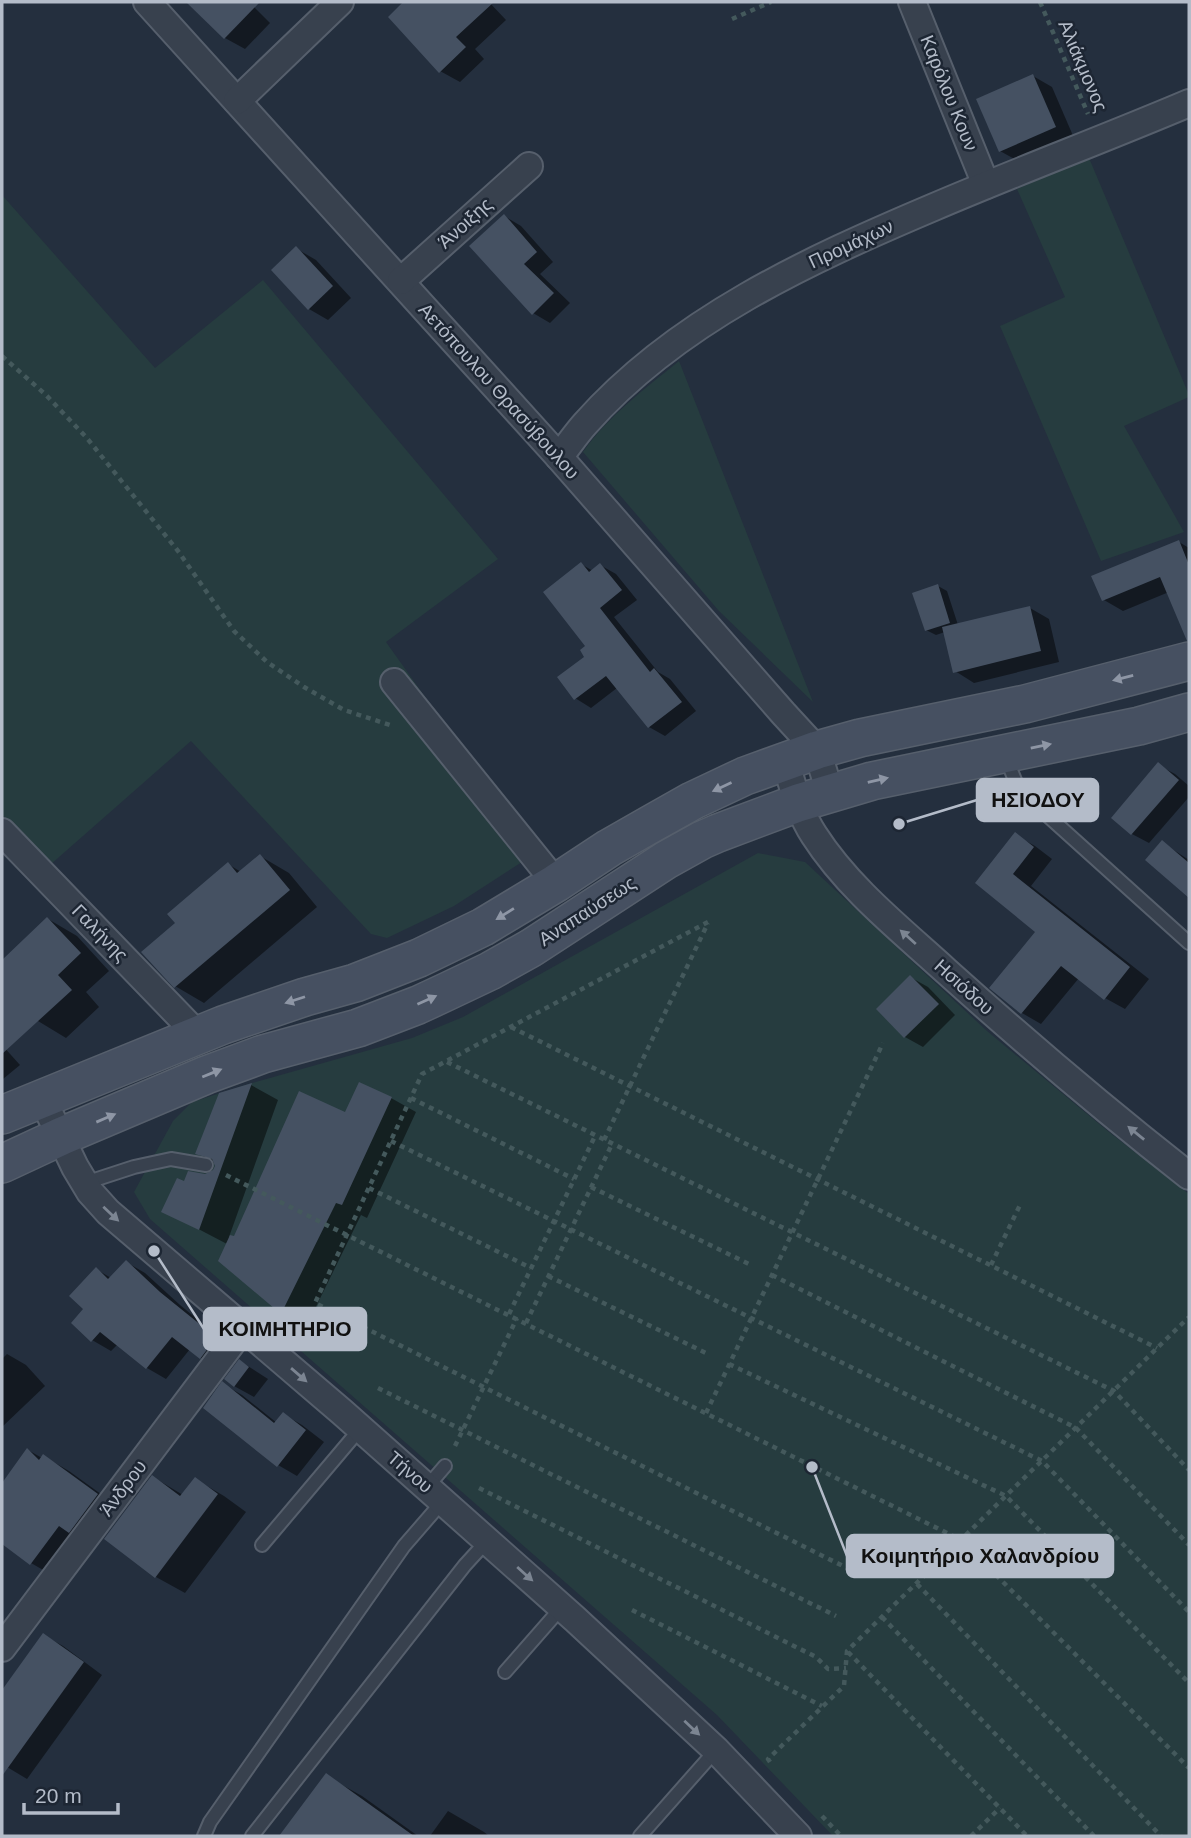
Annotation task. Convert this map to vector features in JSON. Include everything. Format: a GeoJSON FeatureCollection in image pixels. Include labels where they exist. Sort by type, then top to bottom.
{"type":"FeatureCollection","features":[{"type":"Feature","properties":{"kind":"main road"},"geometry":{"type":"LineString","coordinates":[[2,1115],[197,1034],[408,963],[483,927],[609,848],[692,801],[746,776],[801,755],[860,738],[1025,704],[1189,661]]}},
{"type":"Feature","properties":{"kind":"main road","name":"Αναπαύσεως"},"geometry":{"type":"LineString","coordinates":[[2,1164],[62,1136],[241,1062],[347,1031],[418,1005],[531,948],[685,849],[718,833],[814,798],[872,781],[1139,726],[1189,712]]}},
{"type":"Feature","properties":{"kind":"street","name":"Αετόπουλου Θρασύβουλου"},"geometry":{"type":"LineString","coordinates":[[147,2],[559,457],[783,713],[801,755]]}},
{"type":"Feature","properties":{"kind":"street"},"geometry":{"type":"LineString","coordinates":[[237,102],[340,2]]}},
{"type":"Feature","properties":{"kind":"street","name":"Καρόλου Κουν"},"geometry":{"type":"LineString","coordinates":[[912,2],[986,185]]}},
{"type":"Feature","properties":{"kind":"street","name":"Προμάχων"},"geometry":{"type":"LineString","coordinates":[[559,457],[584,424],[657,358],[720,313],[791,273],[840,248],[986,185],[1189,103]]}},
{"type":"Feature","properties":{"kind":"street","name":"Άνοιξης"},"geometry":{"type":"LineString","coordinates":[[401,281],[529,166]]}},
{"type":"Feature","properties":{"kind":"street"},"geometry":{"type":"LineString","coordinates":[[394,682],[556,883]]}},
{"type":"Feature","properties":{"kind":"street","name":"Ησιόδου"},"geometry":{"type":"LineString","coordinates":[[801,755],[814,798],[812,832],[842,873],[904,933],[1056,1068],[1189,1176]]}},
{"type":"Feature","properties":{"kind":"street","name":"Γαλήνης"},"geometry":{"type":"LineString","coordinates":[[2,832],[197,1034]]}},
{"type":"Feature","properties":{"kind":"street","name":"Τήνου"},"geometry":{"type":"LineString","coordinates":[[42,1098],[90,1192],[108,1212],[562,1607],[716,1750],[798,1836]]}},
{"type":"Feature","properties":{"kind":"street","name":"Άνδρου"},"geometry":{"type":"LineString","coordinates":[[2,1648],[243,1328]]}},
{"type":"Feature","properties":{"kind":"lane"},"geometry":{"type":"LineString","coordinates":[[1004,754],[1019,790],[1189,943]]}},
{"type":"Feature","properties":{"kind":"lane"},"geometry":{"type":"LineString","coordinates":[[85,1182],[170,1159],[206,1165]]}},
{"type":"Feature","properties":{"kind":"lane"},"geometry":{"type":"LineString","coordinates":[[262,1545],[360,1429]]}},
{"type":"Feature","properties":{"kind":"lane"},"geometry":{"type":"LineString","coordinates":[[204,1836],[209,1822],[404,1546],[435,1494],[445,1466]]}},
{"type":"Feature","properties":{"kind":"lane"},"geometry":{"type":"LineString","coordinates":[[252,1836],[465,1565],[487,1541]]}},
{"type":"Feature","properties":{"kind":"lane"},"geometry":{"type":"LineString","coordinates":[[505,1672],[562,1607]]}},
{"type":"Feature","properties":{"kind":"lane"},"geometry":{"type":"LineString","coordinates":[[640,1836],[716,1750]]}},
{"type":"Feature","properties":{"kind":"path"},"geometry":{"type":"LineString","coordinates":[[732,19],[771,2]]}},
{"type":"Feature","properties":{"kind":"path","name":"Αλιάκμονος"},"geometry":{"type":"LineString","coordinates":[[1040,2],[1099,141]]}},
{"type":"Feature","properties":{"kind":"path"},"geometry":{"type":"LineString","coordinates":[[2,356],[46,395],[86,437],[178,551],[234,631],[267,662],[344,710],[438,737]]}},
{"type":"Feature","properties":{"kind":"path"},"geometry":{"type":"LineString","coordinates":[[604,1140],[708,922],[422,1074],[315,1303],[857,1573]]}},
{"type":"Feature","properties":{"kind":"path"},"geometry":{"type":"LineString","coordinates":[[511,1027],[1157,1348]]}},
{"type":"Feature","properties":{"kind":"path"},"geometry":{"type":"LineString","coordinates":[[706,1413],[883,1043]]}},
{"type":"Feature","properties":{"kind":"path"},"geometry":{"type":"LineString","coordinates":[[446,1062],[1114,1391],[1189,1470]]}},
{"type":"Feature","properties":{"kind":"path"},"geometry":{"type":"LineString","coordinates":[[411,1098],[574,1179]]}},
{"type":"Feature","properties":{"kind":"path"},"geometry":{"type":"LineString","coordinates":[[509,1314],[595,1136]]}},
{"type":"Feature","properties":{"kind":"path"},"geometry":{"type":"LineString","coordinates":[[391,1141],[1042,1461],[1189,1612]]}},
{"type":"Feature","properties":{"kind":"path"},"geometry":{"type":"LineString","coordinates":[[526,1323],[612,1144]]}},
{"type":"Feature","properties":{"kind":"path"},"geometry":{"type":"LineString","coordinates":[[206,1165],[961,1540],[1189,1768]]}},
{"type":"Feature","properties":{"kind":"path"},"geometry":{"type":"LineString","coordinates":[[591,1187],[750,1264]]}},
{"type":"Feature","properties":{"kind":"path"},"geometry":{"type":"LineString","coordinates":[[369,1188],[531,1268]]}},
{"type":"Feature","properties":{"kind":"path"},"geometry":{"type":"LineString","coordinates":[[991,1265],[1020,1205]]}},
{"type":"Feature","properties":{"kind":"path"},"geometry":{"type":"LineString","coordinates":[[772,1275],[1076,1428],[1189,1545]]}},
{"type":"Feature","properties":{"kind":"path"},"geometry":{"type":"LineString","coordinates":[[548,1276],[708,1354]]}},
{"type":"Feature","properties":{"kind":"path"},"geometry":{"type":"LineString","coordinates":[[768,1759],[844,1686],[847,1651],[1189,1317]]}},
{"type":"Feature","properties":{"kind":"path"},"geometry":{"type":"LineString","coordinates":[[445,1466],[517,1318]]}},
{"type":"Feature","properties":{"kind":"path"},"geometry":{"type":"LineString","coordinates":[[729,1364],[1006,1496],[1189,1683]]}},
{"type":"Feature","properties":{"kind":"path"},"geometry":{"type":"LineString","coordinates":[[378,1388],[836,1616]]}},
{"type":"Feature","properties":{"kind":"path"},"geometry":{"type":"LineString","coordinates":[[478,1488],[816,1657],[828,1669],[846,1668]]}},
{"type":"Feature","properties":{"kind":"path"},"geometry":{"type":"LineString","coordinates":[[917,1584],[1161,1836]]}},
{"type":"Feature","properties":{"kind":"path"},"geometry":{"type":"LineString","coordinates":[[632,1610],[822,1707]]}},
{"type":"Feature","properties":{"kind":"path"},"geometry":{"type":"LineString","coordinates":[[882,1617],[1094,1836]]}},
{"type":"Feature","properties":{"kind":"path"},"geometry":{"type":"LineString","coordinates":[[847,1651],[1027,1836]]}},
{"type":"Feature","properties":{"kind":"path"},"geometry":{"type":"LineString","coordinates":[[971,1836],[1000,1808]]}},
{"type":"Feature","properties":{"kind":"green space"},"geometry":{"type":"Polygon","coordinates":[[[1089,158],[1189,395],[1124,426],[1184,532],[1101,561],[1000,326],[1065,297],[1017,189],[1089,158]]]}},
{"type":"Feature","properties":{"kind":"green space"},"geometry":{"type":"Polygon","coordinates":[[[2,195],[155,368],[263,280],[498,559],[386,642],[536,853],[454,906],[387,938],[371,934],[191,741],[50,865],[2,815],[2,195]]]}},
{"type":"Feature","properties":{"kind":"green space"},"geometry":{"type":"Polygon","coordinates":[[[679,361],[813,702],[719,611],[583,452],[616,414],[679,361]]]}},
{"type":"Feature","properties":{"kind":"green space"},"geometry":{"type":"Polygon","coordinates":[[[758,853],[805,862],[987,1031],[1189,1194],[1189,1836],[833,1836],[717,1715],[150,1219],[134,1192],[173,1121],[192,1102],[412,1038],[463,1017],[758,853]]]}},
{"type":"Feature","properties":{"kind":"building"},"geometry":{"type":"Polygon","coordinates":[[[186,2],[260,2],[224,39],[186,2]]]}},
{"type":"Feature","properties":{"kind":"building"},"geometry":{"type":"Polygon","coordinates":[[[403,2],[494,2],[456,37],[466,47],[439,73],[388,17],[403,2]]]}},
{"type":"Feature","properties":{"kind":"building"},"geometry":{"type":"Polygon","coordinates":[[[1033,74],[1056,127],[999,152],[976,99],[1033,74]]]}},
{"type":"Feature","properties":{"kind":"building"},"geometry":{"type":"Polygon","coordinates":[[[504,214],[537,252],[524,264],[554,293],[532,315],[469,246],[504,214]]]}},
{"type":"Feature","properties":{"kind":"building"},"geometry":{"type":"Polygon","coordinates":[[[296,246],[333,286],[308,310],[271,270],[296,246]]]}},
{"type":"Feature","properties":{"kind":"building"},"geometry":{"type":"Polygon","coordinates":[[[1179,540],[1189,565],[1189,641],[1160,577],[1102,601],[1091,576],[1179,540]]]}},
{"type":"Feature","properties":{"kind":"building"},"geometry":{"type":"Polygon","coordinates":[[[581,562],[589,572],[600,563],[622,590],[600,608],[650,672],[654,668],[682,702],[648,728],[606,676],[574,700],[557,677],[584,657],[580,650],[585,646],[543,592],[581,562]]]}},
{"type":"Feature","properties":{"kind":"building"},"geometry":{"type":"Polygon","coordinates":[[[938,584],[950,623],[925,631],[912,593],[938,584]]]}},
{"type":"Feature","properties":{"kind":"building"},"geometry":{"type":"Polygon","coordinates":[[[1030,606],[1041,651],[953,673],[942,627],[1030,606]]]}},
{"type":"Feature","properties":{"kind":"building"},"geometry":{"type":"Polygon","coordinates":[[[1158,762],[1179,780],[1131,835],[1111,818],[1158,762]]]}},
{"type":"Feature","properties":{"kind":"building"},"geometry":{"type":"Polygon","coordinates":[[[1015,832],[1034,847],[1013,874],[1130,967],[1104,1000],[1061,966],[1021,1014],[989,988],[1035,932],[975,883],[1015,832]]]}},
{"type":"Feature","properties":{"kind":"building"},"geometry":{"type":"Polygon","coordinates":[[[1162,840],[1189,863],[1189,898],[1145,860],[1162,840]]]}},
{"type":"Feature","properties":{"kind":"building"},"geometry":{"type":"Polygon","coordinates":[[[260,854],[290,890],[174,988],[141,952],[175,923],[167,914],[228,862],[237,873],[260,854]]]}},
{"type":"Feature","properties":{"kind":"building"},"geometry":{"type":"Polygon","coordinates":[[[47,917],[81,953],[58,975],[72,990],[2,1054],[2,960],[47,917]]]}},
{"type":"Feature","properties":{"kind":"building"},"geometry":{"type":"Polygon","coordinates":[[[910,975],[939,1004],[904,1038],[876,1009],[910,975]]]}},
{"type":"Feature","properties":{"kind":"building"},"geometry":{"type":"Polygon","coordinates":[[[359,1082],[392,1097],[342,1205],[336,1203],[281,1314],[218,1261],[230,1235],[234,1236],[299,1091],[345,1112],[359,1082]]]}},
{"type":"Feature","properties":{"kind":"building"},"geometry":{"type":"Polygon","coordinates":[[[252,1083],[199,1230],[161,1212],[177,1178],[184,1181],[188,1171],[205,1174],[215,1166],[212,1159],[195,1154],[219,1093],[252,1083]]]}},
{"type":"Feature","properties":{"kind":"building"},"geometry":{"type":"Polygon","coordinates":[[[126,1260],[215,1339],[200,1359],[172,1337],[146,1369],[100,1332],[91,1342],[71,1323],[83,1309],[69,1296],[96,1267],[108,1279],[126,1260]]]}},
{"type":"Feature","properties":{"kind":"building"},"geometry":{"type":"Polygon","coordinates":[[[239,1359],[249,1367],[234,1387],[224,1379],[239,1359]]]}},
{"type":"Feature","properties":{"kind":"building"},"geometry":{"type":"Polygon","coordinates":[[[222,1381],[274,1423],[283,1412],[306,1430],[277,1467],[203,1408],[222,1381]]]}},
{"type":"Feature","properties":{"kind":"building"},"geometry":{"type":"Polygon","coordinates":[[[27,1448],[39,1460],[43,1454],[98,1494],[69,1533],[59,1526],[30,1565],[2,1544],[2,1483],[27,1448]]]}},
{"type":"Feature","properties":{"kind":"building"},"geometry":{"type":"Polygon","coordinates":[[[152,1475],[180,1496],[195,1477],[218,1494],[155,1578],[104,1539],[152,1475]]]}},
{"type":"Feature","properties":{"kind":"building"},"geometry":{"type":"Polygon","coordinates":[[[43,1633],[84,1662],[2,1776],[2,1690],[43,1633]]]}},
{"type":"Feature","properties":{"kind":"building"},"geometry":{"type":"Polygon","coordinates":[[[326,1773],[376,1809],[414,1836],[279,1836],[326,1773]]]}},
{"type":"Feature","properties":{"kind":"place","name":"ΗΣΙΟΔΟΥ"},"geometry":{"type":"Point","coordinates":[899,824]}},
{"type":"Feature","properties":{"kind":"place","name":"ΚΟΙΜΗΤΗΡΙΟ"},"geometry":{"type":"Point","coordinates":[154,1251]}},
{"type":"Feature","properties":{"kind":"place","name":"Κοιμητήριο Χαλανδρίου"},"geometry":{"type":"Point","coordinates":[812,1467]}}]}
